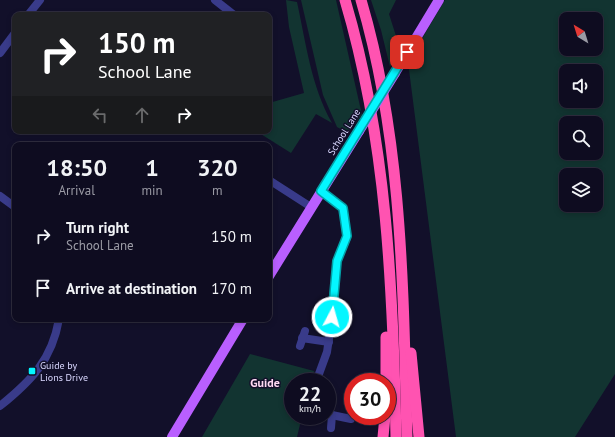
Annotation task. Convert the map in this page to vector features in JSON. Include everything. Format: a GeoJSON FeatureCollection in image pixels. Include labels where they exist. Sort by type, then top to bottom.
{"type":"FeatureCollection","features":[{"type":"Feature","properties":{"kind":"highway"},"geometry":{"type":"LineString","coordinates":[[346,0],[357,38],[369,99],[382,184],[392,306],[396,437]]}},
{"type":"Feature","properties":{"kind":"highway"},"geometry":{"type":"LineString","coordinates":[[361,0],[372,40],[390,132],[398,205],[402,272],[407,437]]}},
{"type":"Feature","properties":{"kind":"highway"},"geometry":{"type":"LineString","coordinates":[[386,232],[386,373]]}},
{"type":"Feature","properties":{"kind":"highway"},"geometry":{"type":"LineString","coordinates":[[402,272],[420,437]]}},
{"type":"Feature","properties":{"kind":"highway"},"geometry":{"type":"LineString","coordinates":[[383,437],[384,425]]}},
{"type":"Feature","properties":{"kind":"main road","name":"School Lane"},"geometry":{"type":"LineString","coordinates":[[272,271],[439,0]]}},
{"type":"Feature","properties":{"kind":"main road"},"geometry":{"type":"LineString","coordinates":[[172,437],[241,322]]}},
{"type":"Feature","properties":{"kind":"street"},"geometry":{"type":"LineString","coordinates":[[30,12],[40,0]]}},
{"type":"Feature","properties":{"kind":"street"},"geometry":{"type":"LineString","coordinates":[[215,0],[230,12]]}},
{"type":"Feature","properties":{"kind":"street"},"geometry":{"type":"LineString","coordinates":[[0,53],[12,37]]}},
{"type":"Feature","properties":{"kind":"street"},"geometry":{"type":"LineString","coordinates":[[272,182],[311,207]]}},
{"type":"Feature","properties":{"kind":"street"},"geometry":{"type":"LineString","coordinates":[[319,373],[329,342],[337,261],[347,238],[343,208],[321,191]]}},
{"type":"Feature","properties":{"kind":"street"},"geometry":{"type":"LineString","coordinates":[[0,196],[12,205]]}},
{"type":"Feature","properties":{"kind":"street"},"geometry":{"type":"LineString","coordinates":[[0,406],[22,389],[41,366],[53,343],[58,322]]}},
{"type":"Feature","properties":{"kind":"street"},"geometry":{"type":"LineString","coordinates":[[302,338],[329,342]]}},
{"type":"Feature","properties":{"kind":"green space"},"geometry":{"type":"Polygon","coordinates":[[[286,0],[297,2],[306,49],[314,79],[332,123],[316,114],[291,153],[261,134],[272,134],[272,102],[304,93],[289,27],[286,0]]]}},
{"type":"Feature","properties":{"kind":"green space"},"geometry":{"type":"Polygon","coordinates":[[[301,0],[336,0],[362,115],[348,133],[337,127],[323,95],[301,0]]]}},
{"type":"Feature","properties":{"kind":"green space"},"geometry":{"type":"Polygon","coordinates":[[[371,0],[396,0],[389,14],[396,36],[405,42],[390,67],[381,30],[371,0]]]}},
{"type":"Feature","properties":{"kind":"green space"},"geometry":{"type":"Polygon","coordinates":[[[445,0],[615,0],[615,374],[575,437],[456,437],[408,62],[445,0]]]}},
{"type":"Feature","properties":{"kind":"green space"},"geometry":{"type":"Polygon","coordinates":[[[250,354],[314,371],[313,373],[284,373],[284,425],[300,425],[297,437],[202,437],[250,354]]]}},
{"type":"Feature","properties":{"kind":"place","name":"Guide by Lions Drive"},"geometry":{"type":"Point","coordinates":[32,371]}},
{"type":"Feature","properties":{"kind":"district","name":"Guide"},"geometry":{"type":"Point","coordinates":[265,382]}},
{"type":"Feature","properties":{"kind":"route"},"geometry":{"type":"LineString","coordinates":[[332,317],[337,261],[347,238],[347,232],[345,212],[343,208],[321,191],[407,52]]}}]}
